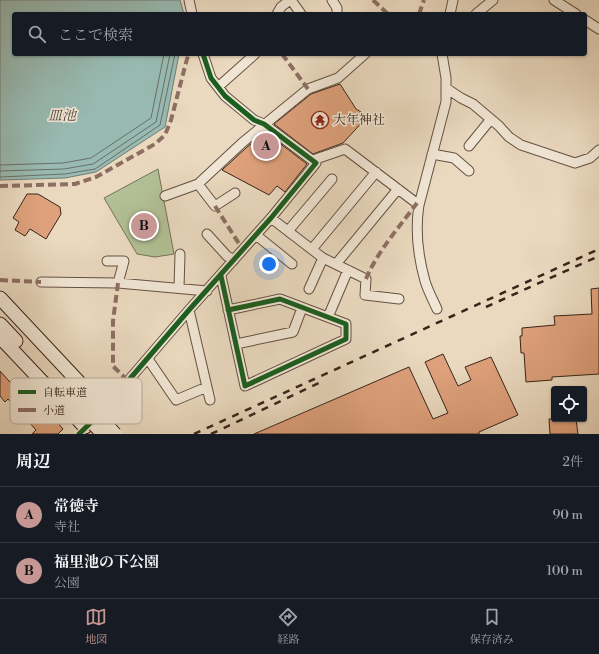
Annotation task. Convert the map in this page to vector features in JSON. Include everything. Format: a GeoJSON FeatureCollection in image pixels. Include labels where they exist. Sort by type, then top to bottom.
{"type":"FeatureCollection","features":[{"type":"Feature","properties":{"kind":"main road"},"geometry":{"type":"LineString","coordinates":[[0,298],[75,378]]}},
{"type":"Feature","properties":{"kind":"main road"},"geometry":{"type":"LineString","coordinates":[[0,310],[59,378]]}},
{"type":"Feature","properties":{"kind":"main road"},"geometry":{"type":"LineString","coordinates":[[0,324],[55,378]]}},
{"type":"Feature","properties":{"kind":"main road"},"geometry":{"type":"LineString","coordinates":[[0,337],[36,378]]}},
{"type":"Feature","properties":{"kind":"main road"},"geometry":{"type":"LineString","coordinates":[[96,424],[103,434]]}},
{"type":"Feature","properties":{"kind":"main road"},"geometry":{"type":"LineString","coordinates":[[103,424],[115,434]]}},
{"type":"Feature","properties":{"kind":"street"},"geometry":{"type":"LineString","coordinates":[[189,0],[192,12]]}},
{"type":"Feature","properties":{"kind":"street"},"geometry":{"type":"LineString","coordinates":[[278,12],[281,7],[291,0],[299,12]]}},
{"type":"Feature","properties":{"kind":"street"},"geometry":{"type":"LineString","coordinates":[[332,0],[337,8],[337,12]]}},
{"type":"Feature","properties":{"kind":"street"},"geometry":{"type":"LineString","coordinates":[[450,12],[453,0]]}},
{"type":"Feature","properties":{"kind":"street"},"geometry":{"type":"LineString","coordinates":[[478,12],[493,0]]}},
{"type":"Feature","properties":{"kind":"street"},"geometry":{"type":"LineString","coordinates":[[554,0],[573,12]]}},
{"type":"Feature","properties":{"kind":"street"},"geometry":{"type":"LineString","coordinates":[[587,21],[599,29]]}},
{"type":"Feature","properties":{"kind":"street"},"geometry":{"type":"LineString","coordinates":[[132,378],[271,218],[316,163],[264,124],[254,120],[226,96],[211,78],[203,56]]}},
{"type":"Feature","properties":{"kind":"street"},"geometry":{"type":"LineString","coordinates":[[218,87],[253,56]]}},
{"type":"Feature","properties":{"kind":"street"},"geometry":{"type":"LineString","coordinates":[[165,196],[198,184],[264,124],[308,89],[338,78],[363,56]]}},
{"type":"Feature","properties":{"kind":"street"},"geometry":{"type":"LineString","coordinates":[[437,309],[425,282],[418,248],[418,212],[446,102],[446,78],[442,56]]}},
{"type":"Feature","properties":{"kind":"street"},"geometry":{"type":"LineString","coordinates":[[446,88],[472,104],[499,126],[509,137],[521,145],[576,163],[590,158],[599,150]]}},
{"type":"Feature","properties":{"kind":"street"},"geometry":{"type":"LineString","coordinates":[[469,146],[491,120]]}},
{"type":"Feature","properties":{"kind":"street"},"geometry":{"type":"LineString","coordinates":[[313,160],[345,149],[419,204]]}},
{"type":"Feature","properties":{"kind":"street"},"geometry":{"type":"LineString","coordinates":[[432,154],[454,158],[469,171]]}},
{"type":"Feature","properties":{"kind":"street"},"geometry":{"type":"LineString","coordinates":[[312,249],[376,172]]}},
{"type":"Feature","properties":{"kind":"street"},"geometry":{"type":"LineString","coordinates":[[288,231],[332,179]]}},
{"type":"Feature","properties":{"kind":"street"},"geometry":{"type":"LineString","coordinates":[[198,184],[215,206],[235,193]]}},
{"type":"Feature","properties":{"kind":"street"},"geometry":{"type":"LineString","coordinates":[[336,264],[398,189]]}},
{"type":"Feature","properties":{"kind":"street"},"geometry":{"type":"LineString","coordinates":[[271,218],[323,258],[366,279],[365,295],[399,299]]}},
{"type":"Feature","properties":{"kind":"street"},"geometry":{"type":"LineString","coordinates":[[207,234],[227,256],[234,260]]}},
{"type":"Feature","properties":{"kind":"street"},"geometry":{"type":"LineString","coordinates":[[256,235],[292,264]]}},
{"type":"Feature","properties":{"kind":"street"},"geometry":{"type":"LineString","coordinates":[[179,288],[180,254]]}},
{"type":"Feature","properties":{"kind":"street"},"geometry":{"type":"LineString","coordinates":[[309,289],[323,258]]}},
{"type":"Feature","properties":{"kind":"street"},"geometry":{"type":"LineString","coordinates":[[107,261],[124,261],[118,283]]}},
{"type":"Feature","properties":{"kind":"street"},"geometry":{"type":"LineString","coordinates":[[328,318],[348,270]]}},
{"type":"Feature","properties":{"kind":"street"},"geometry":{"type":"LineString","coordinates":[[221,276],[228,310],[245,386],[346,339],[346,324],[280,299],[228,310]]}},
{"type":"Feature","properties":{"kind":"street"},"geometry":{"type":"LineString","coordinates":[[41,282],[118,283],[207,291]]}},
{"type":"Feature","properties":{"kind":"street"},"geometry":{"type":"LineString","coordinates":[[236,344],[293,332],[302,308]]}},
{"type":"Feature","properties":{"kind":"street"},"geometry":{"type":"LineString","coordinates":[[190,310],[210,400]]}},
{"type":"Feature","properties":{"kind":"street"},"geometry":{"type":"LineString","coordinates":[[148,359],[176,400],[207,387]]}},
{"type":"Feature","properties":{"kind":"street"},"geometry":{"type":"LineString","coordinates":[[82,431],[90,424]]}},
{"type":"Feature","properties":{"kind":"green space"},"geometry":{"type":"Polygon","coordinates":[[[158,169],[174,254],[155,257],[137,254],[104,198],[158,169]]]}},
{"type":"Feature","properties":{"kind":"water","name":"皿池"},"geometry":{"type":"Polygon","coordinates":[[[0,0],[180,0],[183,12],[12,12],[12,56],[179,56],[165,127],[96,172],[65,178],[0,180],[0,0]]]}},
{"type":"Feature","properties":{"kind":"building","name":"大年神社"},"geometry":{"type":"Polygon","coordinates":[[[340,84],[356,109],[368,116],[343,143],[313,154],[274,124],[311,94],[340,84]]]}},
{"type":"Feature","properties":{"kind":"building"},"geometry":{"type":"Polygon","coordinates":[[[265,132],[307,164],[285,192],[277,186],[269,195],[222,170],[265,132]]]}},
{"type":"Feature","properties":{"kind":"building"},"geometry":{"type":"Polygon","coordinates":[[[27,194],[38,194],[60,207],[61,214],[46,239],[30,229],[25,236],[15,230],[19,222],[13,218],[27,194]]]}},
{"type":"Feature","properties":{"kind":"building"},"geometry":{"type":"Polygon","coordinates":[[[599,288],[599,374],[552,377],[552,380],[526,382],[524,353],[521,353],[520,336],[522,336],[522,328],[555,325],[554,316],[592,314],[591,289],[599,288]]]}},
{"type":"Feature","properties":{"kind":"building"},"geometry":{"type":"Polygon","coordinates":[[[443,354],[458,386],[471,380],[465,367],[491,357],[518,415],[479,432],[479,434],[254,434],[409,367],[433,419],[448,413],[425,362],[443,354]]]}},
{"type":"Feature","properties":{"kind":"building"},"geometry":{"type":"Polygon","coordinates":[[[0,371],[10,382],[10,401],[8,399],[5,402],[0,396],[0,371]]]}},
{"type":"Feature","properties":{"kind":"building"},"geometry":{"type":"Polygon","coordinates":[[[549,419],[551,419],[551,422],[576,422],[578,434],[550,434],[549,419]]]}},
{"type":"Feature","properties":{"kind":"building"},"geometry":{"type":"Polygon","coordinates":[[[31,424],[59,424],[63,429],[58,434],[32,434],[36,430],[31,424]]]}},
{"type":"Feature","properties":{"kind":"railway"},"geometry":{"type":"LineString","coordinates":[[194,434],[599,249]]}},
{"type":"Feature","properties":{"kind":"railway"},"geometry":{"type":"LineString","coordinates":[[486,307],[599,256]]}},
{"type":"Feature","properties":{"kind":"railway"},"geometry":{"type":"LineString","coordinates":[[211,434],[319,383]]}},
{"type":"Feature","properties":{"kind":"marked path"},"geometry":{"type":"LineString","coordinates":[[373,0],[386,12]]}},
{"type":"Feature","properties":{"kind":"marked path"},"geometry":{"type":"LineString","coordinates":[[420,12],[424,0]]}},
{"type":"Feature","properties":{"kind":"marked path"},"geometry":{"type":"LineString","coordinates":[[0,186],[75,184],[96,177],[155,144],[165,135],[171,120],[188,56]]}},
{"type":"Feature","properties":{"kind":"marked path"},"geometry":{"type":"LineString","coordinates":[[283,56],[308,89]]}},
{"type":"Feature","properties":{"kind":"marked path"},"geometry":{"type":"LineString","coordinates":[[366,279],[382,249],[417,203]]}},
{"type":"Feature","properties":{"kind":"marked path"},"geometry":{"type":"LineString","coordinates":[[215,206],[243,250]]}},
{"type":"Feature","properties":{"kind":"marked path"},"geometry":{"type":"LineString","coordinates":[[0,280],[41,282]]}},
{"type":"Feature","properties":{"kind":"marked path"},"geometry":{"type":"LineString","coordinates":[[118,283],[113,321],[113,366],[125,378]]}},
{"type":"Feature","properties":{"kind":"cycle path"},"geometry":{"type":"LineString","coordinates":[[131,378],[271,218],[316,163],[264,124],[254,120],[225,96],[211,78],[204,56]]}},
{"type":"Feature","properties":{"kind":"cycle path"},"geometry":{"type":"LineString","coordinates":[[221,276],[245,386],[346,339],[346,324],[280,299],[228,310]]}},
{"type":"Feature","properties":{"kind":"cycle path"},"geometry":{"type":"LineString","coordinates":[[79,434],[89,424]]}},
{"type":"Feature","properties":{"kind":"place","name":"大年神社"},"geometry":{"type":"Point","coordinates":[320,120]}},
{"type":"Feature","properties":{"kind":"place","name":"常徳寺"},"geometry":{"type":"Point","coordinates":[266,146]}},
{"type":"Feature","properties":{"kind":"place","name":"福里池の下公園"},"geometry":{"type":"Point","coordinates":[144,226]}}]}
